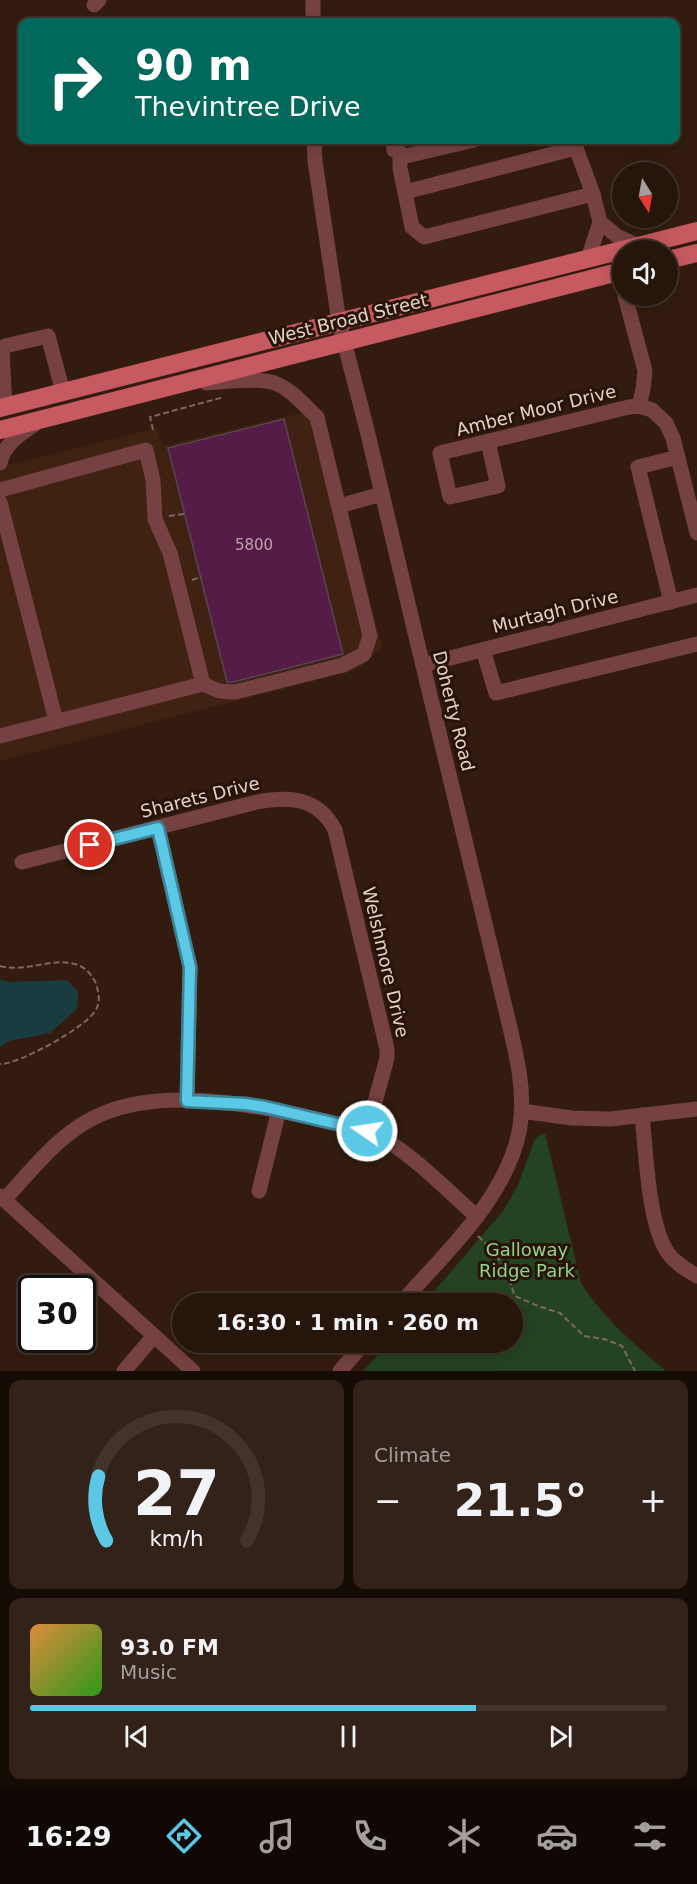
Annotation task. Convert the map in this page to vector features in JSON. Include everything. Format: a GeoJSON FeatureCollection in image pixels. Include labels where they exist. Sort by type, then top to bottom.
{"type":"FeatureCollection","features":[{"type":"Feature","properties":{"kind":"main road","name":"West Broad Street"},"geometry":{"type":"LineString","coordinates":[[662,240],[697,231]]}},
{"type":"Feature","properties":{"kind":"main road","name":"West Broad Street"},"geometry":{"type":"LineString","coordinates":[[3,407],[612,253]]}},
{"type":"Feature","properties":{"kind":"main road"},"geometry":{"type":"LineString","coordinates":[[678,258],[697,253]]}},
{"type":"Feature","properties":{"kind":"main road","name":"West Broad Street"},"geometry":{"type":"LineString","coordinates":[[0,430],[343,343],[612,278]]}},
{"type":"Feature","properties":{"kind":"street"},"geometry":{"type":"LineString","coordinates":[[314,0],[314,18]]}},
{"type":"Feature","properties":{"kind":"street","name":"Doherty Road"},"geometry":{"type":"LineString","coordinates":[[314,144],[343,343],[382,494],[518,1065],[520,1128],[507,1168],[490,1200],[410,1293]]}},
{"type":"Feature","properties":{"kind":"street"},"geometry":{"type":"LineString","coordinates":[[396,146],[406,156],[457,144]]}},
{"type":"Feature","properties":{"kind":"street"},"geometry":{"type":"LineString","coordinates":[[405,192],[575,144],[600,222],[588,259]]}},
{"type":"Feature","properties":{"kind":"street"},"geometry":{"type":"LineString","coordinates":[[396,146],[411,227],[424,237],[593,195]]}},
{"type":"Feature","properties":{"kind":"street"},"geometry":{"type":"LineString","coordinates":[[600,222],[626,240]]}},
{"type":"Feature","properties":{"kind":"street"},"geometry":{"type":"LineString","coordinates":[[629,306],[645,371],[639,406]]}},
{"type":"Feature","properties":{"kind":"street"},"geometry":{"type":"LineString","coordinates":[[3,407],[2,350],[15,343],[48,336],[63,392]]}},
{"type":"Feature","properties":{"kind":"street"},"geometry":{"type":"LineString","coordinates":[[0,736],[203,684],[219,691],[236,692],[343,665],[364,654],[370,636],[317,417],[291,393],[275,383],[240,380],[170,387]]}},
{"type":"Feature","properties":{"kind":"street","name":"Amber Moor Drive"},"geometry":{"type":"LineString","coordinates":[[488,442],[498,486],[450,497],[440,453],[639,406],[652,410],[666,423],[673,438],[697,533]]}},
{"type":"Feature","properties":{"kind":"street"},"geometry":{"type":"LineString","coordinates":[[0,463],[2,456],[17,435],[45,418]]}},
{"type":"Feature","properties":{"kind":"street"},"geometry":{"type":"LineString","coordinates":[[0,490],[146,450],[153,480],[155,519],[170,553],[203,684]]}},
{"type":"Feature","properties":{"kind":"street"},"geometry":{"type":"LineString","coordinates":[[672,602],[638,467],[678,457]]}},
{"type":"Feature","properties":{"kind":"street"},"geometry":{"type":"LineString","coordinates":[[339,506],[382,494]]}},
{"type":"Feature","properties":{"kind":"street"},"geometry":{"type":"LineString","coordinates":[[0,502],[56,722]]}},
{"type":"Feature","properties":{"kind":"street","name":"Murtagh Drive"},"geometry":{"type":"LineString","coordinates":[[423,665],[697,595]]}},
{"type":"Feature","properties":{"kind":"street"},"geometry":{"type":"LineString","coordinates":[[483,650],[496,693],[697,644]]}},
{"type":"Feature","properties":{"kind":"street","name":"Sharets Drive"},"geometry":{"type":"LineString","coordinates":[[22,862],[273,799],[299,800],[316,808]]}},
{"type":"Feature","properties":{"kind":"street","name":"Welshmore Drive"},"geometry":{"type":"LineString","coordinates":[[316,808],[331,822],[335,830],[387,1049],[378,1094],[367,1131]]}},
{"type":"Feature","properties":{"kind":"street"},"geometry":{"type":"LineString","coordinates":[[158,828],[190,967],[187,1101]]}},
{"type":"Feature","properties":{"kind":"street"},"geometry":{"type":"LineString","coordinates":[[193,1371],[2,1198],[50,1149],[75,1130],[102,1114],[132,1105],[187,1101],[245,1104],[367,1131],[396,1147],[472,1222]]}},
{"type":"Feature","properties":{"kind":"street"},"geometry":{"type":"LineString","coordinates":[[521,1111],[572,1118],[610,1119],[697,1109]]}},
{"type":"Feature","properties":{"kind":"street"},"geometry":{"type":"LineString","coordinates":[[259,1191],[279,1110]]}},
{"type":"Feature","properties":{"kind":"street"},"geometry":{"type":"LineString","coordinates":[[642,1115],[653,1216],[659,1235],[668,1253],[683,1268],[697,1276]]}},
{"type":"Feature","properties":{"kind":"street"},"geometry":{"type":"LineString","coordinates":[[124,1371],[154,1336]]}},
{"type":"Feature","properties":{"kind":"street"},"geometry":{"type":"LineString","coordinates":[[340,1371],[356,1353]]}},
{"type":"Feature","properties":{"kind":"path"},"geometry":{"type":"LineString","coordinates":[[153,430],[150,417],[230,395]]}},
{"type":"Feature","properties":{"kind":"path"},"geometry":{"type":"LineString","coordinates":[[0,966],[20,969],[63,962],[79,965],[95,980],[100,1001],[96,1011],[86,1022],[18,1060],[0,1064]]}},
{"type":"Feature","properties":{"kind":"path"},"geometry":{"type":"LineString","coordinates":[[472,1222],[504,1264],[516,1296],[560,1313],[584,1336],[604,1339],[622,1347],[635,1371]]}},
{"type":"Feature","properties":{"kind":"shaded area"},"geometry":{"type":"Polygon","coordinates":[[[323,411],[382,648],[357,670],[0,761],[0,467],[157,428],[162,446],[286,416],[323,411]]]}},
{"type":"Feature","properties":{"kind":"green space","name":"Galloway Ridge Park"},"geometry":{"type":"Polygon","coordinates":[[[545,1133],[581,1283],[610,1320],[666,1371],[363,1371],[380,1353],[523,1353],[523,1293],[433,1293],[504,1210],[518,1185],[534,1141],[545,1133]]]}},
{"type":"Feature","properties":{"kind":"water"},"geometry":{"type":"Polygon","coordinates":[[[0,979],[8,982],[67,980],[78,992],[77,1009],[50,1033],[9,1041],[0,1047],[0,979]]]}},
{"type":"Feature","properties":{"kind":"building"},"geometry":{"type":"Polygon","coordinates":[[[284,419],[343,654],[227,682],[168,448],[284,419]]]}},
{"type":"Feature","properties":{"kind":"route"},"geometry":{"type":"LineString","coordinates":[[90,845],[158,828],[190,967],[187,1101],[265,1107],[367,1131]]}}]}
